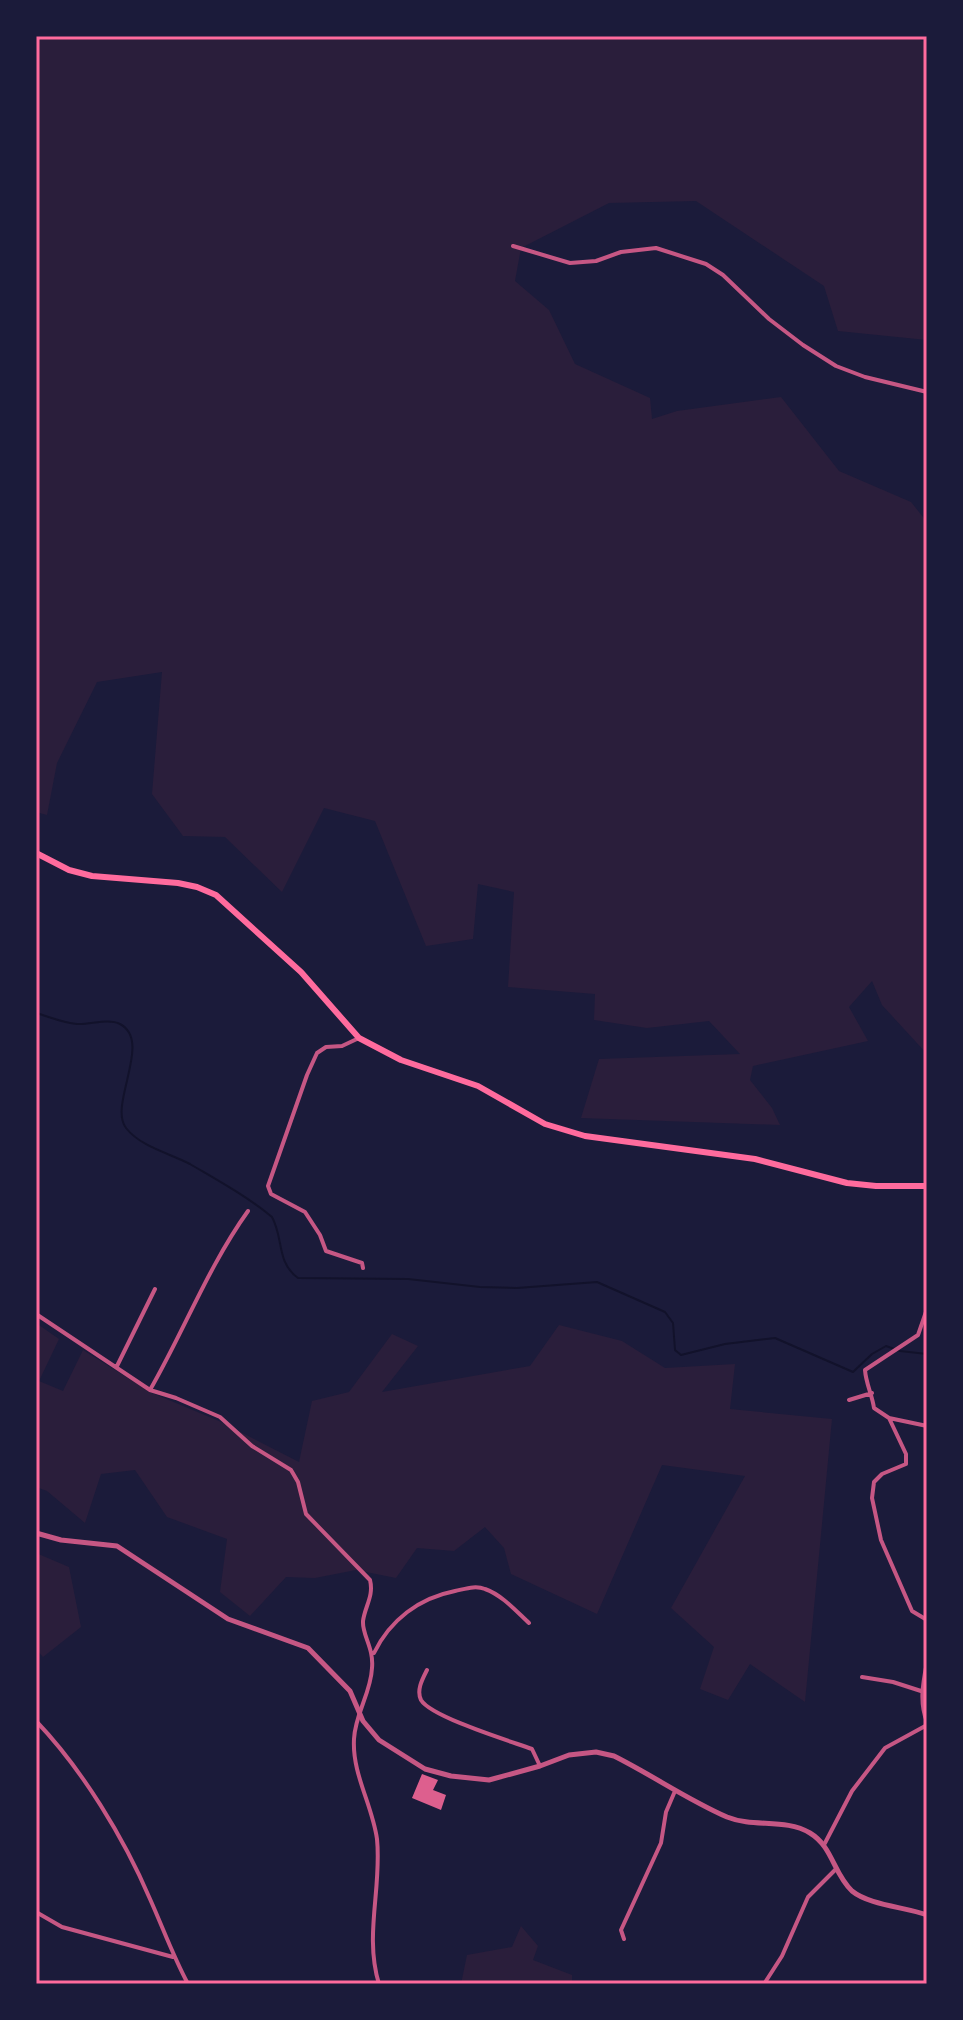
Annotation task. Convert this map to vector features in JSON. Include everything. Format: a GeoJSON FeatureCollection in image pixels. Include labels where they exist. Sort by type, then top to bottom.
{"type":"FeatureCollection","features":[{"type":"Feature","properties":{"kind":"main road"},"geometry":{"type":"LineString","coordinates":[[36,853],[69,870],[92,876],[178,883],[216,895],[301,972],[359,1038],[401,1060],[478,1086],[545,1124],[585,1136],[755,1159],[847,1183],[927,1186]]}},
{"type":"Feature","properties":{"kind":"street"},"geometry":{"type":"LineString","coordinates":[[513,246],[570,263],[596,261],[621,252],[656,248],[706,264],[723,275],[792,336],[836,366],[865,377],[927,392]]}},
{"type":"Feature","properties":{"kind":"street"},"geometry":{"type":"LineString","coordinates":[[359,1038],[342,1046],[326,1047],[317,1053],[268,1186],[271,1194],[305,1212],[326,1251],[362,1263],[363,1268]]}},
{"type":"Feature","properties":{"kind":"street"},"geometry":{"type":"LineString","coordinates":[[150,1390],[173,1351],[191,1307],[248,1211]]}},
{"type":"Feature","properties":{"kind":"street"},"geometry":{"type":"LineString","coordinates":[[117,1367],[155,1289]]}},
{"type":"Feature","properties":{"kind":"street"},"geometry":{"type":"LineString","coordinates":[[927,1309],[918,1335],[865,1370],[874,1408],[889,1418],[927,1426]]}},
{"type":"Feature","properties":{"kind":"street"},"geometry":{"type":"LineString","coordinates":[[36,1314],[150,1390],[220,1417],[252,1446],[291,1470],[298,1482],[306,1514],[370,1580],[372,1595],[363,1623],[373,1655],[371,1684],[356,1724],[354,1757],[376,1836],[378,1860],[371,1945],[379,1984]]}},
{"type":"Feature","properties":{"kind":"street"},"geometry":{"type":"LineString","coordinates":[[849,1400],[872,1393]]}},
{"type":"Feature","properties":{"kind":"street"},"geometry":{"type":"LineString","coordinates":[[889,1418],[906,1454],[906,1464],[882,1474],[874,1482],[872,1498],[876,1521],[881,1540],[912,1611],[927,1620]]}},
{"type":"Feature","properties":{"kind":"street"},"geometry":{"type":"LineString","coordinates":[[36,1533],[61,1540],[117,1546],[220,1615],[252,1629],[297,1642],[314,1652],[350,1691],[360,1714],[379,1740],[412,1763],[436,1773],[489,1780],[569,1755],[596,1752],[614,1756],[728,1817],[757,1824],[794,1825],[825,1843],[836,1869],[853,1891],[866,1899],[927,1915]]}},
{"type":"Feature","properties":{"kind":"street"},"geometry":{"type":"LineString","coordinates":[[373,1655],[381,1639],[399,1618],[419,1603],[442,1593],[474,1587],[488,1590],[529,1623]]}},
{"type":"Feature","properties":{"kind":"street"},"geometry":{"type":"LineString","coordinates":[[825,1843],[852,1791],[885,1748],[927,1724],[921,1691],[927,1662]]}},
{"type":"Feature","properties":{"kind":"street"},"geometry":{"type":"LineString","coordinates":[[427,1670],[419,1692],[426,1704],[447,1716],[532,1749],[540,1766]]}},
{"type":"Feature","properties":{"kind":"street"},"geometry":{"type":"LineString","coordinates":[[862,1677],[921,1691]]}},
{"type":"Feature","properties":{"kind":"street"},"geometry":{"type":"LineString","coordinates":[[36,1721],[54,1739],[102,1809],[149,1897],[173,1957],[188,1984]]}},
{"type":"Feature","properties":{"kind":"street"},"geometry":{"type":"LineString","coordinates":[[624,1939],[621,1930],[661,1843],[666,1812],[676,1789]]}},
{"type":"Feature","properties":{"kind":"street"},"geometry":{"type":"LineString","coordinates":[[764,1984],[782,1956],[808,1897],[836,1869]]}},
{"type":"Feature","properties":{"kind":"street"},"geometry":{"type":"LineString","coordinates":[[36,1912],[62,1927],[173,1957]]}},
{"type":"Feature","properties":{"kind":"shaded area"},"geometry":{"type":"Polygon","coordinates":[[[36,36],[488,36],[492,39],[507,36],[912,36],[927,43],[927,340],[838,331],[824,286],[696,201],[609,203],[521,248],[515,281],[549,310],[575,364],[650,398],[652,419],[677,411],[781,397],[839,471],[911,502],[927,522],[927,1054],[882,1005],[872,981],[849,1007],[868,1041],[753,1066],[750,1080],[772,1108],[780,1125],[581,1118],[599,1059],[740,1054],[709,1021],[647,1028],[594,1020],[595,994],[508,987],[514,892],[478,884],[473,939],[426,946],[375,821],[324,808],[282,892],[225,837],[183,836],[152,794],[162,672],[97,682],[57,763],[47,815],[36,812],[36,36]]]}},
{"type":"Feature","properties":{"kind":"shaded area"},"geometry":{"type":"Polygon","coordinates":[[[36,1323],[59,1339],[39,1381],[63,1391],[83,1350],[152,1393],[219,1421],[299,1462],[312,1401],[349,1392],[392,1334],[418,1346],[382,1392],[530,1366],[559,1325],[622,1341],[665,1368],[735,1364],[730,1409],[832,1419],[805,1702],[750,1664],[728,1700],[700,1689],[714,1647],[671,1608],[745,1476],[662,1465],[597,1614],[511,1574],[504,1548],[485,1527],[454,1551],[417,1548],[396,1578],[356,1570],[315,1578],[286,1577],[250,1616],[220,1592],[227,1539],[167,1517],[135,1470],[101,1474],[85,1523],[47,1491],[36,1487],[36,1323]]]}},
{"type":"Feature","properties":{"kind":"shaded area"},"geometry":{"type":"Polygon","coordinates":[[[36,1553],[69,1567],[81,1627],[43,1657],[36,1649],[36,1553]]]}},
{"type":"Feature","properties":{"kind":"shaded area"},"geometry":{"type":"Polygon","coordinates":[[[521,1926],[538,1946],[533,1960],[572,1975],[572,1984],[461,1984],[467,1955],[512,1947],[521,1926]]]}},
{"type":"Feature","properties":{"kind":"building"},"geometry":{"type":"Polygon","coordinates":[[[422,1774],[438,1780],[433,1790],[446,1795],[441,1810],[412,1798],[422,1774]]]}},
{"type":"Feature","properties":{"kind":"waterway"},"geometry":{"type":"LineString","coordinates":[[36,1013],[72,1023],[115,1022],[129,1032],[132,1058],[122,1104],[126,1128],[139,1140],[190,1164],[272,1217],[286,1265],[298,1278],[408,1279],[517,1288],[597,1282],[665,1312],[673,1323],[675,1350],[681,1355],[725,1344],[775,1338],[853,1372],[886,1346],[927,1354]]}}]}
